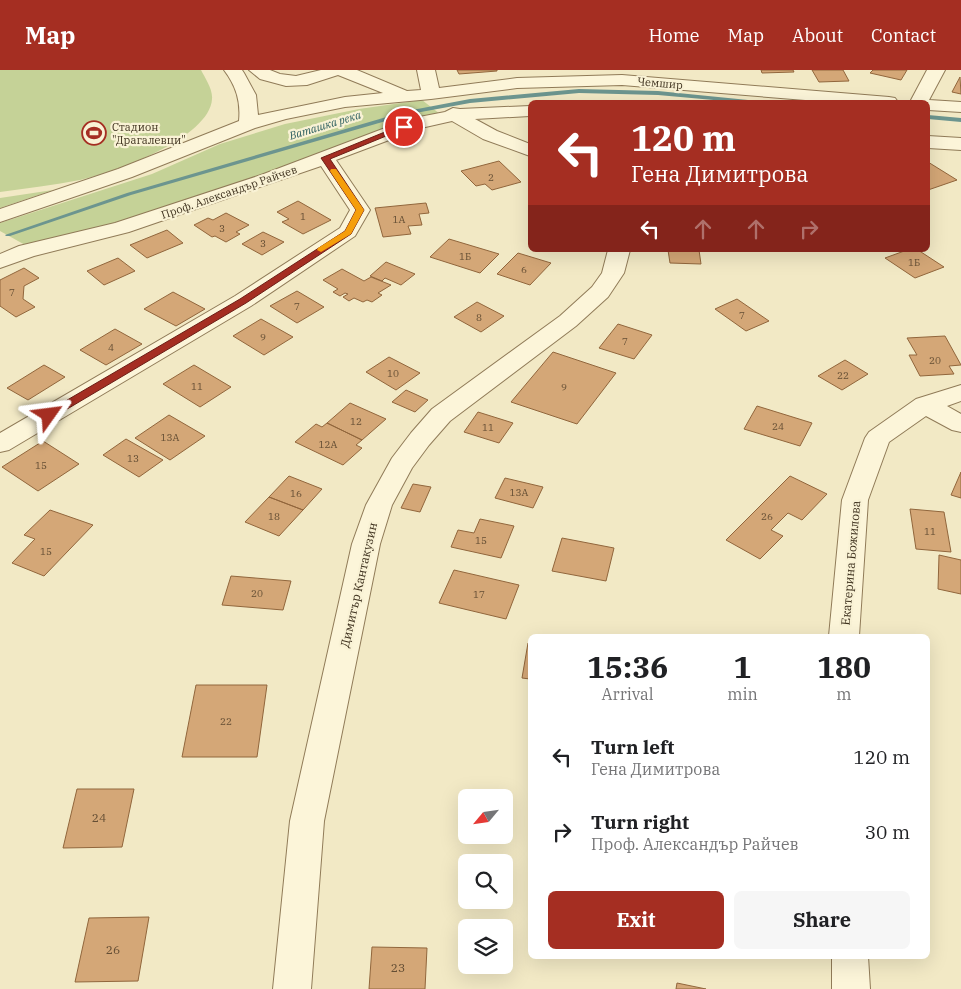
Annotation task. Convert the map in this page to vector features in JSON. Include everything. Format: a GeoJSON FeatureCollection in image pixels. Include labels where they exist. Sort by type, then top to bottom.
{"type":"FeatureCollection","features":[{"type":"Feature","properties":{"kind":"street"},"geometry":{"type":"LineString","coordinates":[[233,70],[244,84],[248,96],[250,110],[248,124]]}},
{"type":"Feature","properties":{"kind":"street"},"geometry":{"type":"LineString","coordinates":[[258,70],[275,80],[309,80],[335,70]]}},
{"type":"Feature","properties":{"kind":"street"},"geometry":{"type":"LineString","coordinates":[[340,70],[369,80],[403,96],[443,105],[528,111]]}},
{"type":"Feature","properties":{"kind":"street"},"geometry":{"type":"LineString","coordinates":[[426,70],[443,105],[492,135],[528,149]]}},
{"type":"Feature","properties":{"kind":"street"},"geometry":{"type":"LineString","coordinates":[[920,100],[936,70]]}},
{"type":"Feature","properties":{"kind":"street","name":"Чемшир"},"geometry":{"type":"LineString","coordinates":[[443,105],[517,83],[622,80],[865,100]]}},
{"type":"Feature","properties":{"kind":"street"},"geometry":{"type":"LineString","coordinates":[[0,216],[125,173],[248,124],[313,107],[403,96]]}},
{"type":"Feature","properties":{"kind":"street","name":"Проф. Александър Райчев"},"geometry":{"type":"LineString","coordinates":[[0,262],[27,251],[122,228],[325,158],[416,123],[443,105]]}},
{"type":"Feature","properties":{"kind":"street"},"geometry":{"type":"LineString","coordinates":[[930,105],[961,107]]}},
{"type":"Feature","properties":{"kind":"street"},"geometry":{"type":"LineString","coordinates":[[930,138],[961,144]]}},
{"type":"Feature","properties":{"kind":"street"},"geometry":{"type":"LineString","coordinates":[[0,444],[243,301],[348,232],[360,210],[325,158]]}},
{"type":"Feature","properties":{"kind":"street"},"geometry":{"type":"LineString","coordinates":[[0,242],[27,251]]}},
{"type":"Feature","properties":{"kind":"street","name":"Димитър Кантакузин"},"geometry":{"type":"LineString","coordinates":[[292,989],[307,821],[366,544],[379,505],[401,464],[441,416],[568,321],[600,292],[613,272],[618,252]]}},
{"type":"Feature","properties":{"kind":"street","name":"Екатерина Божилова"},"geometry":{"type":"LineString","coordinates":[[844,634],[855,500],[878,438],[925,406],[961,393]]}},
{"type":"Feature","properties":{"kind":"street"},"geometry":{"type":"LineString","coordinates":[[925,406],[961,424]]}},
{"type":"Feature","properties":{"kind":"street"},"geometry":{"type":"LineString","coordinates":[[850,959],[850,989]]}},
{"type":"Feature","properties":{"kind":"green space","name":"Стадион \"Драгалевци\""},"geometry":{"type":"Polygon","coordinates":[[[0,70],[201,70],[210,88],[212,99],[207,113],[195,127],[158,152],[136,162],[80,180],[0,192],[0,70]]]}},
{"type":"Feature","properties":{"kind":"green space"},"geometry":{"type":"Polygon","coordinates":[[[422,100],[440,114],[366,135],[246,182],[165,209],[82,233],[27,246],[0,231],[0,223],[152,174],[220,144],[285,124],[359,109],[422,100]]]}},
{"type":"Feature","properties":{"kind":"green space"},"geometry":{"type":"Polygon","coordinates":[[[53,190],[0,208],[0,198],[53,190]]]}},
{"type":"Feature","properties":{"kind":"building"},"geometry":{"type":"Polygon","coordinates":[[[457,70],[497,70],[497,71],[459,74],[457,70]]]}},
{"type":"Feature","properties":{"kind":"building"},"geometry":{"type":"Polygon","coordinates":[[[761,70],[793,70],[794,72],[762,73],[761,70]]]}},
{"type":"Feature","properties":{"kind":"building"},"geometry":{"type":"Polygon","coordinates":[[[812,70],[843,70],[849,81],[819,82],[812,70]]]}},
{"type":"Feature","properties":{"kind":"building"},"geometry":{"type":"Polygon","coordinates":[[[873,70],[907,70],[901,80],[870,73],[873,70]]]}},
{"type":"Feature","properties":{"kind":"building"},"geometry":{"type":"Polygon","coordinates":[[[960,77],[961,94],[952,92],[960,77]]]}},
{"type":"Feature","properties":{"kind":"building"},"geometry":{"type":"Polygon","coordinates":[[[499,161],[521,182],[492,190],[485,184],[476,186],[461,171],[499,161]]]}},
{"type":"Feature","properties":{"kind":"building"},"geometry":{"type":"Polygon","coordinates":[[[930,163],[957,180],[930,189],[930,163]]]}},
{"type":"Feature","properties":{"kind":"building"},"geometry":{"type":"Polygon","coordinates":[[[298,201],[331,220],[303,234],[282,222],[289,219],[277,212],[298,201]]]}},
{"type":"Feature","properties":{"kind":"building"},"geometry":{"type":"Polygon","coordinates":[[[426,203],[429,213],[419,214],[422,225],[408,226],[411,234],[383,237],[375,208],[426,203]]]}},
{"type":"Feature","properties":{"kind":"building"},"geometry":{"type":"Polygon","coordinates":[[[226,213],[249,225],[236,232],[240,234],[226,242],[215,236],[212,237],[194,225],[208,218],[213,220],[226,213]]]}},
{"type":"Feature","properties":{"kind":"building"},"geometry":{"type":"Polygon","coordinates":[[[167,230],[183,243],[147,258],[130,245],[167,230]]]}},
{"type":"Feature","properties":{"kind":"building"},"geometry":{"type":"Polygon","coordinates":[[[263,232],[284,242],[262,255],[242,244],[263,232]]]}},
{"type":"Feature","properties":{"kind":"building"},"geometry":{"type":"Polygon","coordinates":[[[449,239],[499,254],[480,273],[430,257],[449,239]]]}},
{"type":"Feature","properties":{"kind":"building"},"geometry":{"type":"Polygon","coordinates":[[[668,252],[699,252],[701,264],[670,263],[668,252]]]}},
{"type":"Feature","properties":{"kind":"building"},"geometry":{"type":"Polygon","coordinates":[[[902,252],[921,252],[944,267],[915,278],[885,258],[902,252]]]}},
{"type":"Feature","properties":{"kind":"building"},"geometry":{"type":"Polygon","coordinates":[[[518,253],[551,263],[530,285],[497,274],[518,253]]]}},
{"type":"Feature","properties":{"kind":"building"},"geometry":{"type":"Polygon","coordinates":[[[118,258],[135,271],[104,285],[87,271],[118,258]]]}},
{"type":"Feature","properties":{"kind":"building"},"geometry":{"type":"Polygon","coordinates":[[[386,262],[415,274],[401,285],[385,278],[382,281],[370,276],[386,262]]]}},
{"type":"Feature","properties":{"kind":"building"},"geometry":{"type":"Polygon","coordinates":[[[24,268],[39,278],[24,286],[23,299],[35,307],[16,317],[0,306],[0,280],[24,268]]]}},
{"type":"Feature","properties":{"kind":"building"},"geometry":{"type":"Polygon","coordinates":[[[342,269],[364,281],[371,277],[391,285],[378,293],[382,295],[372,302],[367,300],[363,302],[354,298],[349,301],[343,297],[348,294],[345,293],[340,296],[333,292],[338,289],[323,280],[342,269]]]}},
{"type":"Feature","properties":{"kind":"building"},"geometry":{"type":"Polygon","coordinates":[[[297,291],[324,307],[297,323],[270,306],[297,291]]]}},
{"type":"Feature","properties":{"kind":"building"},"geometry":{"type":"Polygon","coordinates":[[[173,292],[205,309],[176,326],[144,309],[173,292]]]}},
{"type":"Feature","properties":{"kind":"building"},"geometry":{"type":"Polygon","coordinates":[[[737,299],[769,321],[746,331],[715,309],[737,299]]]}},
{"type":"Feature","properties":{"kind":"building"},"geometry":{"type":"Polygon","coordinates":[[[477,302],[504,316],[481,332],[454,317],[477,302]]]}},
{"type":"Feature","properties":{"kind":"building"},"geometry":{"type":"Polygon","coordinates":[[[261,319],[293,337],[264,355],[233,336],[261,319]]]}},
{"type":"Feature","properties":{"kind":"building"},"geometry":{"type":"Polygon","coordinates":[[[618,324],[652,335],[634,359],[599,348],[618,324]]]}},
{"type":"Feature","properties":{"kind":"building"},"geometry":{"type":"Polygon","coordinates":[[[115,329],[142,344],[106,365],[80,350],[115,329]]]}},
{"type":"Feature","properties":{"kind":"building"},"geometry":{"type":"Polygon","coordinates":[[[945,336],[961,365],[949,366],[954,374],[920,376],[909,355],[917,355],[907,338],[945,336]]]}},
{"type":"Feature","properties":{"kind":"building"},"geometry":{"type":"Polygon","coordinates":[[[553,352],[616,373],[577,424],[511,402],[553,352]]]}},
{"type":"Feature","properties":{"kind":"building"},"geometry":{"type":"Polygon","coordinates":[[[389,357],[420,373],[396,390],[366,372],[389,357]]]}},
{"type":"Feature","properties":{"kind":"building"},"geometry":{"type":"Polygon","coordinates":[[[845,360],[868,374],[842,390],[818,376],[845,360]]]}},
{"type":"Feature","properties":{"kind":"building"},"geometry":{"type":"Polygon","coordinates":[[[44,365],[65,377],[28,400],[7,388],[44,365]]]}},
{"type":"Feature","properties":{"kind":"building"},"geometry":{"type":"Polygon","coordinates":[[[194,365],[231,387],[200,407],[163,384],[194,365]]]}},
{"type":"Feature","properties":{"kind":"building"},"geometry":{"type":"Polygon","coordinates":[[[406,390],[428,400],[415,412],[392,402],[406,390]]]}},
{"type":"Feature","properties":{"kind":"building"},"geometry":{"type":"Polygon","coordinates":[[[350,403],[386,419],[362,440],[327,423],[350,403]]]}},
{"type":"Feature","properties":{"kind":"building"},"geometry":{"type":"Polygon","coordinates":[[[757,406],[812,423],[800,446],[744,429],[757,406]]]}},
{"type":"Feature","properties":{"kind":"building"},"geometry":{"type":"Polygon","coordinates":[[[478,412],[513,423],[499,443],[464,432],[478,412]]]}},
{"type":"Feature","properties":{"kind":"building"},"geometry":{"type":"Polygon","coordinates":[[[169,415],[205,436],[170,460],[135,438],[169,415]]]}},
{"type":"Feature","properties":{"kind":"building"},"geometry":{"type":"Polygon","coordinates":[[[327,423],[362,440],[356,445],[362,448],[343,465],[295,442],[316,424],[322,427],[327,423]]]}},
{"type":"Feature","properties":{"kind":"building"},"geometry":{"type":"Polygon","coordinates":[[[126,439],[163,460],[139,477],[103,455],[126,439]]]}},
{"type":"Feature","properties":{"kind":"building"},"geometry":{"type":"Polygon","coordinates":[[[43,441],[79,464],[38,491],[2,467],[43,441]]]}},
{"type":"Feature","properties":{"kind":"building"},"geometry":{"type":"Polygon","coordinates":[[[961,472],[961,498],[951,495],[961,472]]]}},
{"type":"Feature","properties":{"kind":"building"},"geometry":{"type":"Polygon","coordinates":[[[289,476],[322,489],[303,510],[269,497],[289,476]]]}},
{"type":"Feature","properties":{"kind":"building"},"geometry":{"type":"Polygon","coordinates":[[[790,476],[827,494],[802,520],[788,513],[771,530],[783,536],[760,559],[726,540],[790,476]]]}},
{"type":"Feature","properties":{"kind":"building"},"geometry":{"type":"Polygon","coordinates":[[[505,478],[543,487],[533,508],[495,498],[505,478]]]}},
{"type":"Feature","properties":{"kind":"building"},"geometry":{"type":"Polygon","coordinates":[[[413,484],[431,487],[420,512],[401,508],[413,484]]]}},
{"type":"Feature","properties":{"kind":"building"},"geometry":{"type":"Polygon","coordinates":[[[269,497],[303,510],[279,536],[245,522],[269,497]]]}},
{"type":"Feature","properties":{"kind":"building"},"geometry":{"type":"Polygon","coordinates":[[[910,509],[944,512],[951,552],[916,549],[910,509]]]}},
{"type":"Feature","properties":{"kind":"building"},"geometry":{"type":"Polygon","coordinates":[[[50,510],[93,525],[44,576],[12,563],[35,539],[24,535],[50,510]]]}},
{"type":"Feature","properties":{"kind":"building"},"geometry":{"type":"Polygon","coordinates":[[[480,519],[514,526],[501,558],[451,547],[458,530],[474,533],[480,519]]]}},
{"type":"Feature","properties":{"kind":"building"},"geometry":{"type":"Polygon","coordinates":[[[562,538],[614,548],[606,581],[552,571],[562,538]]]}},
{"type":"Feature","properties":{"kind":"building"},"geometry":{"type":"Polygon","coordinates":[[[939,555],[961,560],[961,594],[938,589],[939,555]]]}},
{"type":"Feature","properties":{"kind":"building"},"geometry":{"type":"Polygon","coordinates":[[[454,570],[519,585],[506,619],[439,603],[454,570]]]}},
{"type":"Feature","properties":{"kind":"building"},"geometry":{"type":"Polygon","coordinates":[[[231,576],[291,581],[283,610],[222,605],[231,576]]]}},
{"type":"Feature","properties":{"kind":"building"},"geometry":{"type":"Polygon","coordinates":[[[528,643],[528,679],[522,678],[528,643]]]}},
{"type":"Feature","properties":{"kind":"building"},"geometry":{"type":"Polygon","coordinates":[[[196,685],[267,685],[257,757],[182,757],[196,685]]]}},
{"type":"Feature","properties":{"kind":"building"},"geometry":{"type":"Polygon","coordinates":[[[77,789],[134,789],[122,847],[63,848],[77,789]]]}},
{"type":"Feature","properties":{"kind":"building"},"geometry":{"type":"Polygon","coordinates":[[[149,917],[138,981],[75,982],[89,918],[149,917]]]}},
{"type":"Feature","properties":{"kind":"building"},"geometry":{"type":"Polygon","coordinates":[[[372,947],[427,948],[425,989],[369,989],[372,947]]]}},
{"type":"Feature","properties":{"kind":"building"},"geometry":{"type":"Polygon","coordinates":[[[677,983],[706,989],[676,989],[677,983]]]}},
{"type":"Feature","properties":{"kind":"waterway","name":"Ваташка река"},"geometry":{"type":"LineString","coordinates":[[8,235],[129,194],[409,112],[470,101],[579,91],[658,93],[728,100]]}},
{"type":"Feature","properties":{"kind":"waterway","name":"Ваташка река"},"geometry":{"type":"LineString","coordinates":[[930,117],[961,120]]}},
{"type":"Feature","properties":{"kind":"slow traffic"},"geometry":{"type":"LineString","coordinates":[[321,250],[348,232],[360,210],[334,171]]}},
{"type":"Feature","properties":{"kind":"place","name":"Стадион \"Драгалевци\""},"geometry":{"type":"Point","coordinates":[94,133]}},
{"type":"Feature","properties":{"kind":"route"},"geometry":{"type":"LineString","coordinates":[[49,415],[243,301],[348,232],[360,210],[325,158],[404,127]]}}]}
